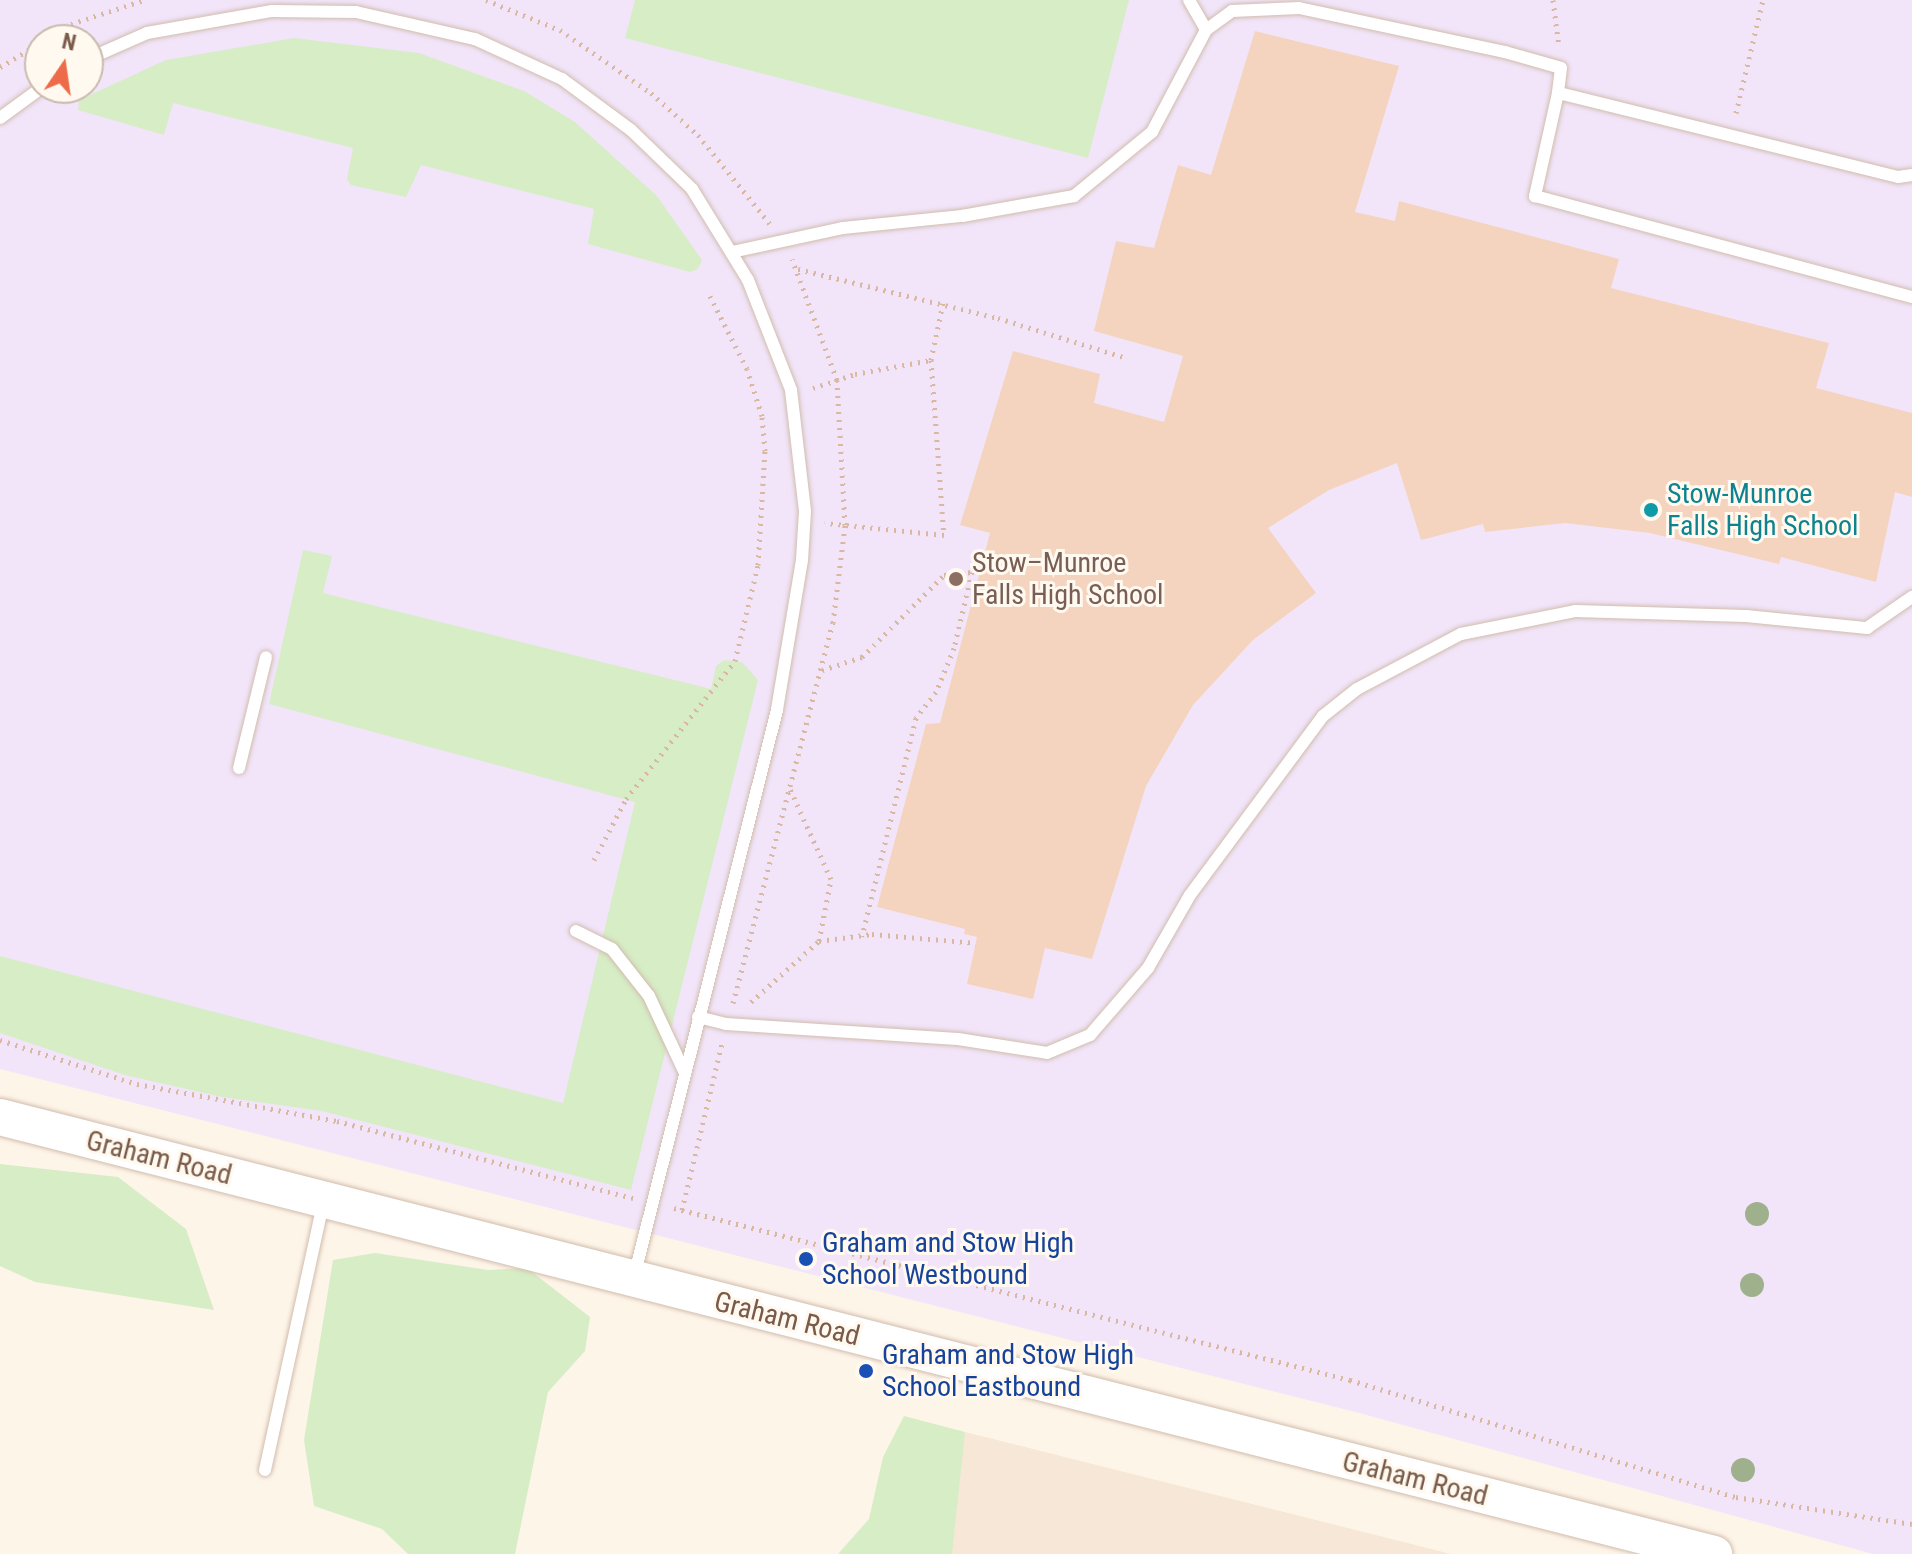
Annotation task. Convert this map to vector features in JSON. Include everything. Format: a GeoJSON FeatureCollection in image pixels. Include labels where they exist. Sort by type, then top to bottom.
{"type":"FeatureCollection","features":[{"type":"Feature","properties":{"kind":"main road","name":"Graham Road"},"geometry":{"type":"LineString","coordinates":[[0,1117],[1714,1554]]}},
{"type":"Feature","properties":{"kind":"lane"},"geometry":{"type":"LineString","coordinates":[[1189,0],[1206,30]]}},
{"type":"Feature","properties":{"kind":"lane"},"geometry":{"type":"LineString","coordinates":[[732,252],[843,228],[962,216],[1074,196],[1152,132],[1206,30],[1232,11],[1299,8],[1561,68],[1535,196],[1912,297]]}},
{"type":"Feature","properties":{"kind":"lane"},"geometry":{"type":"LineString","coordinates":[[104,52],[147,33],[272,11],[356,12],[475,39],[562,79],[610,113],[692,189],[732,252],[777,347],[792,395],[804,520],[777,710],[633,1280]]}},
{"type":"Feature","properties":{"kind":"lane"},"geometry":{"type":"LineString","coordinates":[[1558,93],[1898,177],[1912,175]]}},
{"type":"Feature","properties":{"kind":"lane"},"geometry":{"type":"LineString","coordinates":[[0,118],[24,100]]}},
{"type":"Feature","properties":{"kind":"lane"},"geometry":{"type":"LineString","coordinates":[[698,1017],[726,1024],[958,1039],[1047,1053],[1090,1035],[1148,968],[1190,895],[1323,716],[1357,689],[1448,640],[1575,611],[1746,616],[1867,628],[1912,597]]}},
{"type":"Feature","properties":{"kind":"lane"},"geometry":{"type":"LineString","coordinates":[[239,768],[266,657]]}},
{"type":"Feature","properties":{"kind":"lane"},"geometry":{"type":"LineString","coordinates":[[576,931],[612,949],[649,996],[684,1071]]}},
{"type":"Feature","properties":{"kind":"lane"},"geometry":{"type":"LineString","coordinates":[[265,1470],[324,1200]]}},
{"type":"Feature","properties":{"kind":"path"},"geometry":{"type":"LineString","coordinates":[[71,24],[144,0]]}},
{"type":"Feature","properties":{"kind":"path"},"geometry":{"type":"LineString","coordinates":[[1553,0],[1561,68]]}},
{"type":"Feature","properties":{"kind":"path"},"geometry":{"type":"LineString","coordinates":[[1732,134],[1763,0]]}},
{"type":"Feature","properties":{"kind":"path"},"geometry":{"type":"LineString","coordinates":[[0,67],[24,53]]}},
{"type":"Feature","properties":{"kind":"path"},"geometry":{"type":"LineString","coordinates":[[798,269],[943,303],[1123,357]]}},
{"type":"Feature","properties":{"kind":"path"},"geometry":{"type":"LineString","coordinates":[[594,860],[626,799],[735,661],[758,565],[765,451],[759,406],[709,294]]}},
{"type":"Feature","properties":{"kind":"path"},"geometry":{"type":"LineString","coordinates":[[804,520],[944,535],[931,360],[943,303]]}},
{"type":"Feature","properties":{"kind":"path"},"geometry":{"type":"LineString","coordinates":[[759,406],[855,374],[931,360]]}},
{"type":"Feature","properties":{"kind":"path"},"geometry":{"type":"LineString","coordinates":[[821,670],[862,657],[944,575],[972,572],[954,648],[936,692],[916,718],[862,936]]}},
{"type":"Feature","properties":{"kind":"path"},"geometry":{"type":"LineString","coordinates":[[790,789],[831,879],[819,941]]}},
{"type":"Feature","properties":{"kind":"path"},"geometry":{"type":"LineString","coordinates":[[726,1024],[819,941],[862,936],[976,943]]}},
{"type":"Feature","properties":{"kind":"path"},"geometry":{"type":"LineString","coordinates":[[0,1040],[173,1093],[337,1121],[632,1198]]}},
{"type":"Feature","properties":{"kind":"path"},"geometry":{"type":"LineString","coordinates":[[673,1208],[1350,1380],[1736,1497],[1912,1524]]}},
{"type":"Feature","properties":{"kind":"shaded area","name":"Stow–Munroe Falls High School"},"geometry":{"type":"Polygon","coordinates":[[[0,0],[1912,0],[1912,1554],[1873,1554],[1363,1414],[0,1069],[0,0]]]}},
{"type":"Feature","properties":{"kind":"shaded area"},"geometry":{"type":"Polygon","coordinates":[[[965,1432],[1451,1554],[937,1554],[965,1432]]]}},
{"type":"Feature","properties":{"kind":"green space"},"geometry":{"type":"Polygon","coordinates":[[[635,0],[1129,0],[1088,158],[625,38],[635,0]]]}},
{"type":"Feature","properties":{"kind":"green space"},"geometry":{"type":"Polygon","coordinates":[[[294,38],[419,53],[524,91],[575,122],[657,196],[702,260],[698,269],[690,272],[588,244],[594,209],[421,165],[406,197],[351,185],[347,179],[353,148],[173,103],[164,135],[78,110],[79,104],[104,104],[104,89],[166,60],[294,38]]]}},
{"type":"Feature","properties":{"kind":"green space"},"geometry":{"type":"Polygon","coordinates":[[[303,550],[332,556],[323,593],[711,689],[716,666],[724,660],[742,662],[758,680],[631,1190],[322,1111],[222,1097],[125,1075],[0,1033],[0,956],[563,1103],[635,802],[269,704],[303,550]]]}},
{"type":"Feature","properties":{"kind":"green space"},"geometry":{"type":"Polygon","coordinates":[[[0,1164],[118,1177],[186,1229],[214,1310],[35,1282],[0,1266],[0,1164]]]}},
{"type":"Feature","properties":{"kind":"green space"},"geometry":{"type":"Polygon","coordinates":[[[375,1253],[488,1270],[527,1268],[590,1317],[585,1351],[548,1392],[515,1554],[408,1554],[382,1529],[314,1506],[304,1440],[333,1260],[375,1253]]]}},
{"type":"Feature","properties":{"kind":"green space"},"geometry":{"type":"Polygon","coordinates":[[[904,1416],[965,1432],[952,1554],[838,1554],[869,1519],[883,1457],[904,1416]]]}},
{"type":"Feature","properties":{"kind":"building","name":"Stow-Munroe Falls High School"},"geometry":{"type":"Polygon","coordinates":[[[1255,31],[1399,66],[1355,212],[1395,221],[1399,201],[1619,259],[1611,288],[1829,343],[1816,388],[1912,413],[1912,497],[1895,492],[1876,582],[1781,557],[1779,564],[1650,533],[1565,523],[1485,532],[1483,524],[1421,540],[1397,463],[1329,490],[1268,528],[1316,593],[1253,640],[1193,705],[1146,786],[1092,959],[1045,948],[1033,999],[967,984],[977,937],[964,934],[965,929],[877,907],[926,724],[940,723],[990,533],[960,525],[1013,351],[1100,374],[1094,403],[1164,422],[1183,356],[1094,331],[1116,241],[1154,248],[1178,165],[1211,175],[1255,31]]]}},
{"type":"Feature","properties":{"kind":"place","name":"Stow-Munroe Falls High School"},"geometry":{"type":"Point","coordinates":[1651,510]}},
{"type":"Feature","properties":{"kind":"place","name":"Stow–Munroe Falls High School"},"geometry":{"type":"Point","coordinates":[956,579]}},
{"type":"Feature","properties":{"kind":"place","name":"Graham and Stow High School Westbound"},"geometry":{"type":"Point","coordinates":[806,1259]}},
{"type":"Feature","properties":{"kind":"place","name":"Graham and Stow High School Eastbound"},"geometry":{"type":"Point","coordinates":[866,1371]}}]}
